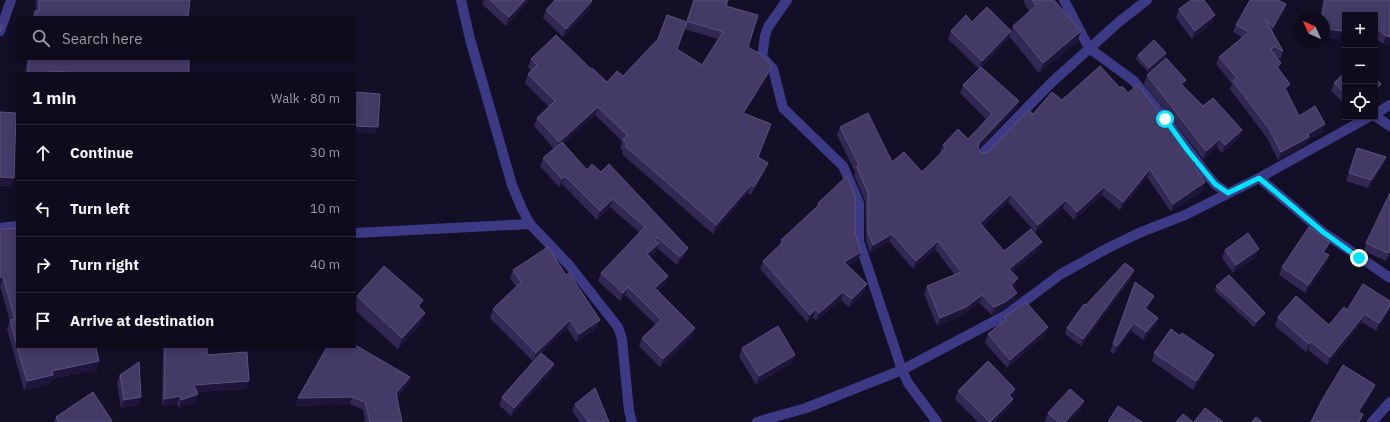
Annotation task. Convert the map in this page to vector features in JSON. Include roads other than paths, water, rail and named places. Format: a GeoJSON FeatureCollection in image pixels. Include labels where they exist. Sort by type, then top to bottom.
{"type":"FeatureCollection","features":[{"type":"Feature","properties":{"kind":"street"},"geometry":{"type":"LineString","coordinates":[[0,30],[10,0]]}},
{"type":"Feature","properties":{"kind":"street"},"geometry":{"type":"LineString","coordinates":[[461,0],[470,39],[512,185],[522,209],[530,224],[569,266],[618,327],[622,339],[629,411],[632,422]]}},
{"type":"Feature","properties":{"kind":"street"},"geometry":{"type":"LineString","coordinates":[[787,0],[768,28],[765,36],[762,57],[773,69],[783,108],[843,166],[859,203],[858,241],[902,370],[908,383],[938,422]]}},
{"type":"Feature","properties":{"kind":"street"},"geometry":{"type":"LineString","coordinates":[[1064,0],[1089,48],[1134,81],[1215,184],[1228,193]]}},
{"type":"Feature","properties":{"kind":"street"},"geometry":{"type":"LineString","coordinates":[[981,155],[1051,83],[1120,21],[1147,0]]}},
{"type":"Feature","properties":{"kind":"street"},"geometry":{"type":"LineString","coordinates":[[1378,113],[1390,105]]}},
{"type":"Feature","properties":{"kind":"street"},"geometry":{"type":"LineString","coordinates":[[1378,117],[1390,126]]}},
{"type":"Feature","properties":{"kind":"street"},"geometry":{"type":"LineString","coordinates":[[757,422],[806,408],[902,370],[1006,315],[1061,274],[1108,248],[1139,233],[1185,215],[1259,178],[1364,120]]}},
{"type":"Feature","properties":{"kind":"street"},"geometry":{"type":"LineString","coordinates":[[1259,178],[1323,232],[1390,278]]}},
{"type":"Feature","properties":{"kind":"street"},"geometry":{"type":"LineString","coordinates":[[356,233],[530,224]]}},
{"type":"Feature","properties":{"kind":"street"},"geometry":{"type":"LineString","coordinates":[[0,228],[16,226]]}},
{"type":"Feature","properties":{"kind":"street"},"geometry":{"type":"LineString","coordinates":[[1372,422],[1390,402]]}}]}
